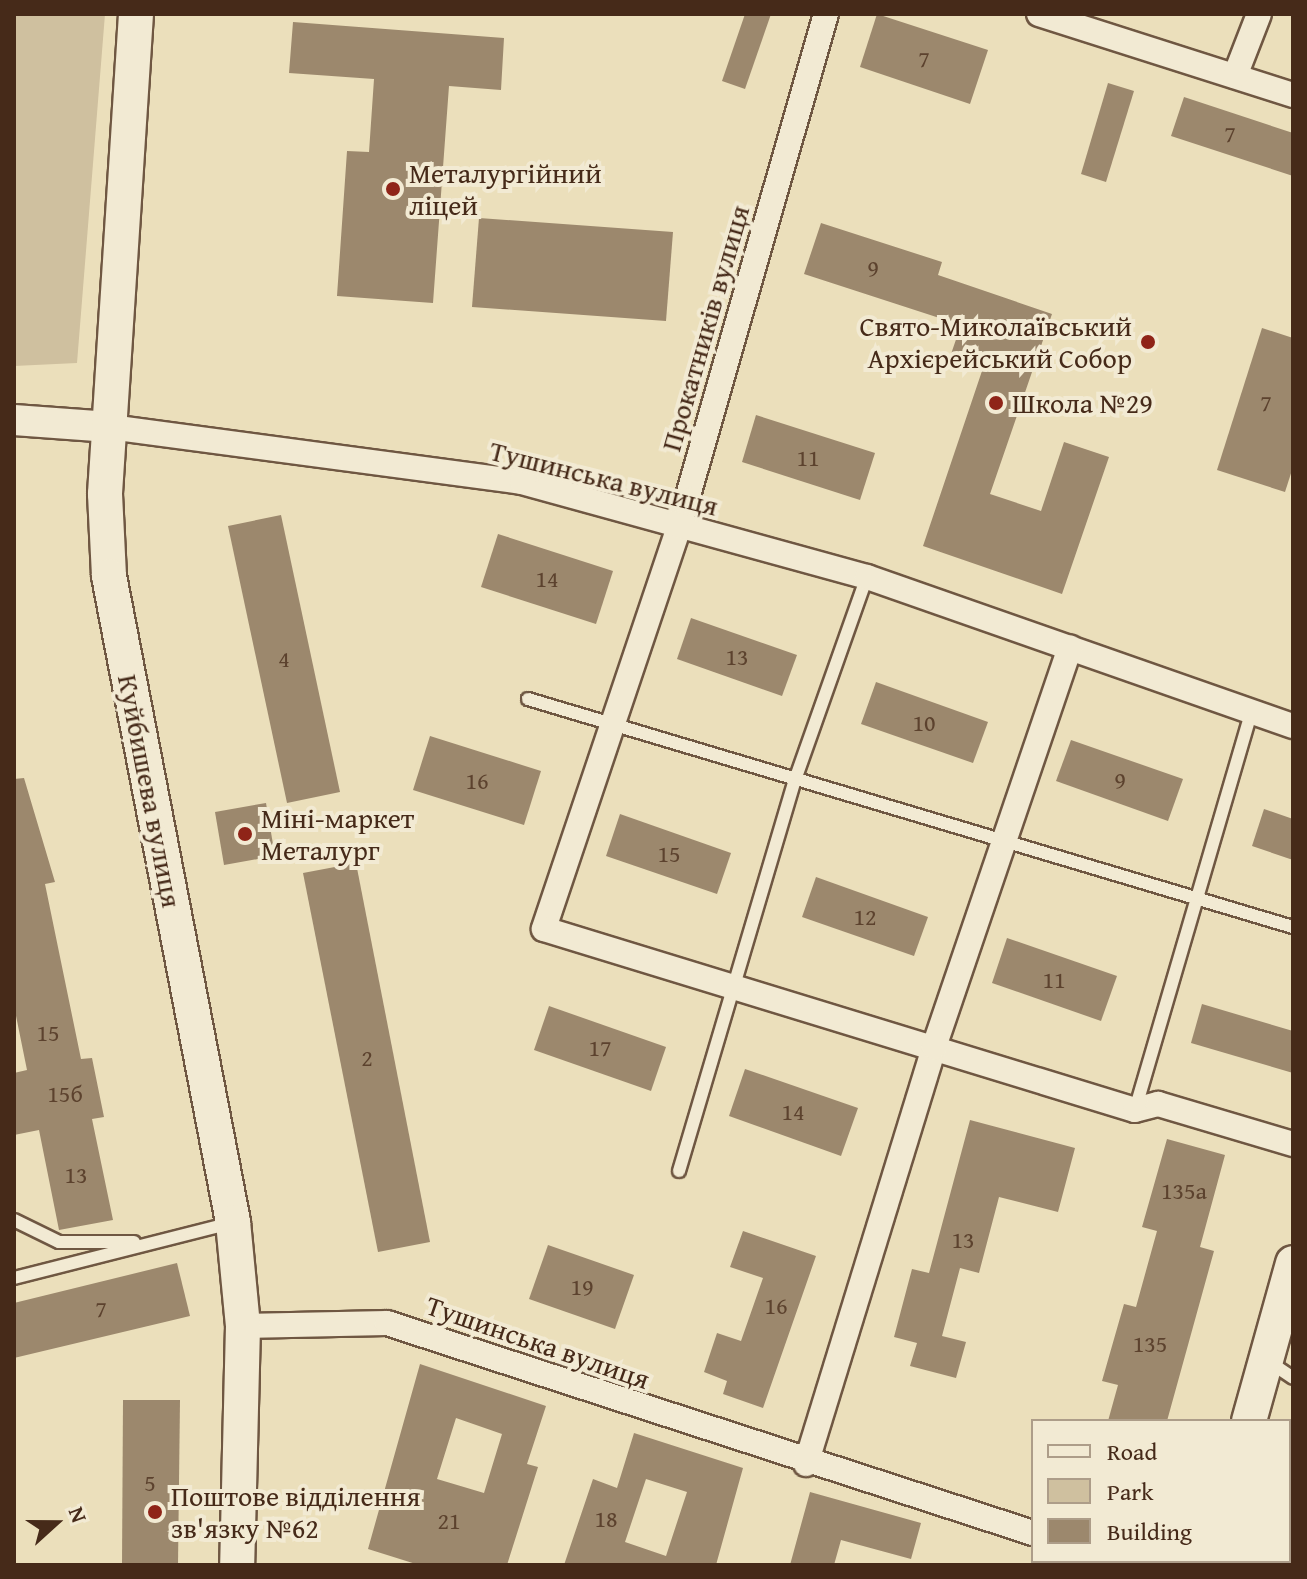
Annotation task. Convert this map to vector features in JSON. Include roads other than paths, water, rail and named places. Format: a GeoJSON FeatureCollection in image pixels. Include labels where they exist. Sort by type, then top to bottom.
{"type":"FeatureCollection","features":[{"type":"Feature","properties":{"kind":"main road","name":"Куйбишева вулиця"},"geometry":{"type":"LineString","coordinates":[[136,14],[110,427],[109,576],[233,1222],[243,1326],[237,1565]]}},
{"type":"Feature","properties":{"kind":"main road"},"geometry":{"type":"LineString","coordinates":[[1250,1419],[1293,1263]]}},
{"type":"Feature","properties":{"kind":"street","name":"Прокатників вулиця"},"geometry":{"type":"LineString","coordinates":[[734,985],[544,929],[679,527],[826,14]]}},
{"type":"Feature","properties":{"kind":"street"},"geometry":{"type":"LineString","coordinates":[[1235,76],[1259,14]]}},
{"type":"Feature","properties":{"kind":"street"},"geometry":{"type":"LineString","coordinates":[[1042,15],[1293,95]]}},
{"type":"Feature","properties":{"kind":"street"},"geometry":{"type":"LineString","coordinates":[[14,420],[110,427]]}},
{"type":"Feature","properties":{"kind":"street","name":"Тушинська вулиця"},"geometry":{"type":"LineString","coordinates":[[110,427],[522,482],[867,577],[1293,726]]}},
{"type":"Feature","properties":{"kind":"street"},"geometry":{"type":"LineString","coordinates":[[806,1464],[934,1047],[1070,648]]}},
{"type":"Feature","properties":{"kind":"street"},"geometry":{"type":"LineString","coordinates":[[734,985],[1135,1110],[1158,1104],[1293,1144]]}},
{"type":"Feature","properties":{"kind":"street","name":"Тушинська вулиця"},"geometry":{"type":"LineString","coordinates":[[243,1326],[387,1323],[806,1464],[1031,1532]]}},
{"type":"Feature","properties":{"kind":"lane"},"geometry":{"type":"LineString","coordinates":[[679,1171],[796,777],[867,577]]}},
{"type":"Feature","properties":{"kind":"lane"},"geometry":{"type":"LineString","coordinates":[[528,699],[610,728],[796,777],[1293,927]]}},
{"type":"Feature","properties":{"kind":"lane"},"geometry":{"type":"LineString","coordinates":[[1135,1110],[1194,897],[1251,713]]}},
{"type":"Feature","properties":{"kind":"lane"},"geometry":{"type":"LineString","coordinates":[[14,1220],[59,1242],[154,1243]]}},
{"type":"Feature","properties":{"kind":"lane"},"geometry":{"type":"LineString","coordinates":[[14,1278],[233,1222]]}},
{"type":"Feature","properties":{"kind":"lane"},"geometry":{"type":"LineString","coordinates":[[1265,1359],[1293,1378]]}},
{"type":"Feature","properties":{"kind":"place","name":"Металургійний ліцей"},"geometry":{"type":"Point","coordinates":[393,189]}},
{"type":"Feature","properties":{"kind":"place","name":"Свято-Миколаївський Архієрейський Собор"},"geometry":{"type":"Point","coordinates":[1148,342]}},
{"type":"Feature","properties":{"kind":"place","name":"Школа №29"},"geometry":{"type":"Point","coordinates":[996,403]}},
{"type":"Feature","properties":{"kind":"place","name":"Міні-маркет Металург"},"geometry":{"type":"Point","coordinates":[245,834]}},
{"type":"Feature","properties":{"kind":"place","name":"Поштове відділення зв'язку №62"},"geometry":{"type":"Point","coordinates":[155,1512]}}]}
